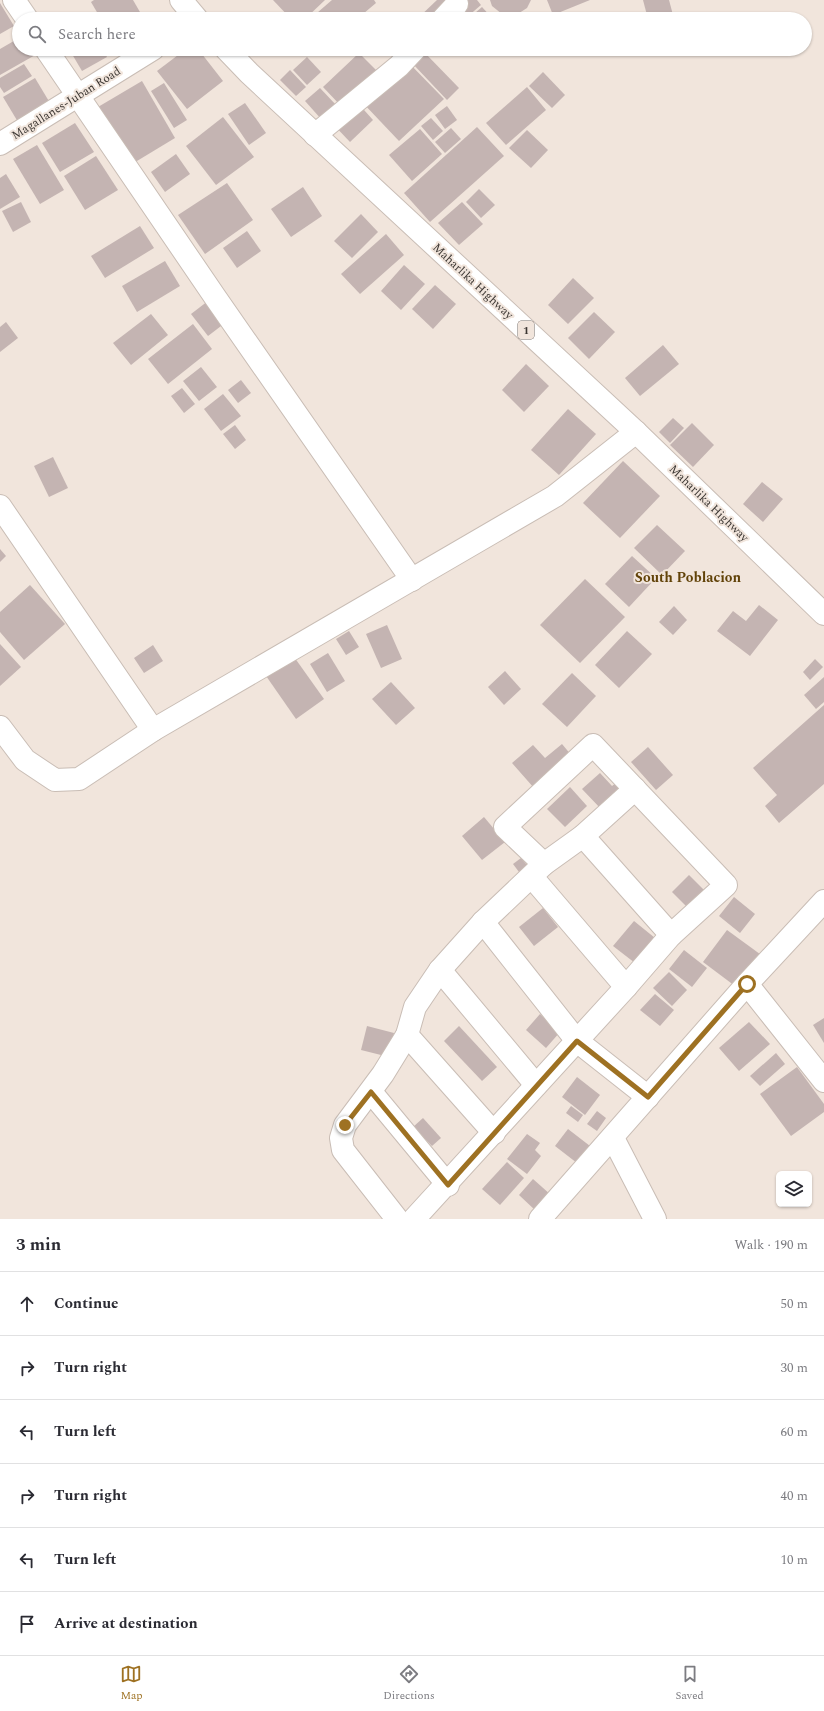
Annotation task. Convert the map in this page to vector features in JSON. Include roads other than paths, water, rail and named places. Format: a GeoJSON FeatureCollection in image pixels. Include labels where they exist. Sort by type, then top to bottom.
{"type":"FeatureCollection","features":[{"type":"Feature","properties":{"kind":"main road"},"geometry":{"type":"LineString","coordinates":[[14,0],[22,12]]}},
{"type":"Feature","properties":{"kind":"main road"},"geometry":{"type":"LineString","coordinates":[[180,0],[189,12]]}},
{"type":"Feature","properties":{"kind":"main road"},"geometry":{"type":"LineString","coordinates":[[51,56],[412,580]]}},
{"type":"Feature","properties":{"kind":"main road","name":"Magallanes-Juban Road"},"geometry":{"type":"LineString","coordinates":[[0,144],[142,56]]}},
{"type":"Feature","properties":{"kind":"main road","name":"Maharlika Highway"},"geometry":{"type":"LineString","coordinates":[[233,56],[315,135],[636,432],[824,614]]}},
{"type":"Feature","properties":{"kind":"main road"},"geometry":{"type":"LineString","coordinates":[[315,135],[408,56]]}},
{"type":"Feature","properties":{"kind":"main road"},"geometry":{"type":"LineString","coordinates":[[0,726],[25,760],[55,780],[79,779],[153,730],[555,496],[636,432]]}},
{"type":"Feature","properties":{"kind":"main road"},"geometry":{"type":"LineString","coordinates":[[0,506],[153,730]]}},
{"type":"Feature","properties":{"kind":"main road"},"geometry":{"type":"LineString","coordinates":[[414,1219],[448,1185],[536,1085],[626,987],[671,935],[726,885],[593,745],[505,827],[626,987]]}},
{"type":"Feature","properties":{"kind":"main road"},"geometry":{"type":"LineString","coordinates":[[396,1219],[343,1150],[341,1138],[345,1125],[371,1092],[407,1035],[415,1007],[440,970],[483,922],[538,871],[583,836],[635,789]]}},
{"type":"Feature","properties":{"kind":"main road"},"geometry":{"type":"LineString","coordinates":[[583,836],[671,935]]}},
{"type":"Feature","properties":{"kind":"main road"},"geometry":{"type":"LineString","coordinates":[[540,1219],[613,1138],[747,984],[824,901]]}},
{"type":"Feature","properties":{"kind":"main road"},"geometry":{"type":"LineString","coordinates":[[483,922],[577,1041],[648,1097]]}},
{"type":"Feature","properties":{"kind":"main road"},"geometry":{"type":"LineString","coordinates":[[440,970],[536,1085]]}},
{"type":"Feature","properties":{"kind":"main road"},"geometry":{"type":"LineString","coordinates":[[747,984],[824,1081]]}},
{"type":"Feature","properties":{"kind":"main road"},"geometry":{"type":"LineString","coordinates":[[407,1035],[494,1133]]}},
{"type":"Feature","properties":{"kind":"main road"},"geometry":{"type":"LineString","coordinates":[[371,1092],[448,1185]]}},
{"type":"Feature","properties":{"kind":"main road"},"geometry":{"type":"LineString","coordinates":[[613,1138],[655,1219]]}},
{"type":"Feature","properties":{"kind":"district","name":"South Poblacion"},"geometry":{"type":"Point","coordinates":[688,577]}}]}
